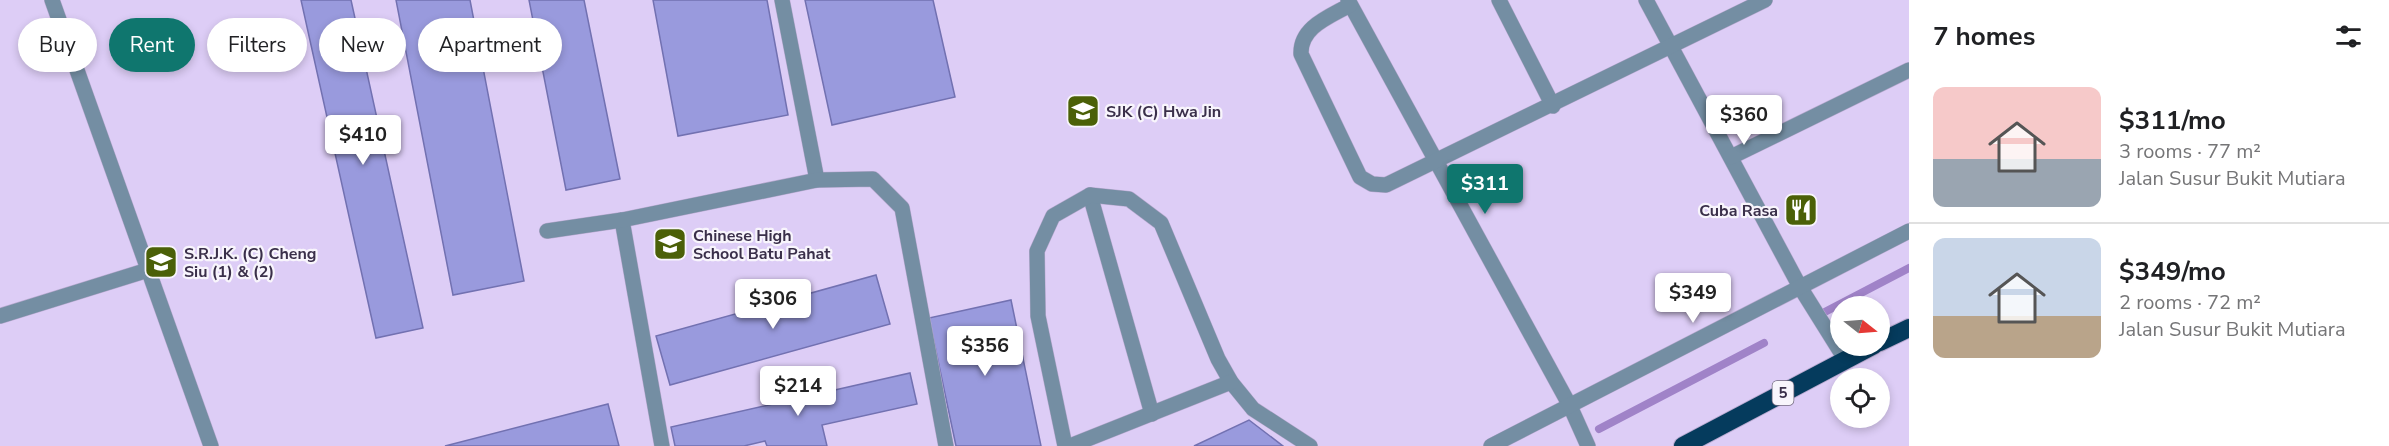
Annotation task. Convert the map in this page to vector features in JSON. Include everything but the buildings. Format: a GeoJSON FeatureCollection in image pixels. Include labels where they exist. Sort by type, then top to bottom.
{"type":"FeatureCollection","features":[{"type":"Feature","properties":{"kind":"highway"},"geometry":{"type":"LineString","coordinates":[[1890,337],[1909,328]]}},
{"type":"Feature","properties":{"kind":"highway","name":"5"},"geometry":{"type":"LineString","coordinates":[[1683,446],[1851,356]]}},
{"type":"Feature","properties":{"kind":"street"},"geometry":{"type":"LineString","coordinates":[[52,0],[211,446]]}},
{"type":"Feature","properties":{"kind":"street"},"geometry":{"type":"LineString","coordinates":[[782,0],[818,180]]}},
{"type":"Feature","properties":{"kind":"street"},"geometry":{"type":"LineString","coordinates":[[1499,0],[1553,106]]}},
{"type":"Feature","properties":{"kind":"street"},"geometry":{"type":"LineString","coordinates":[[1646,0],[1800,287],[1845,359]]}},
{"type":"Feature","properties":{"kind":"street"},"geometry":{"type":"LineString","coordinates":[[1588,446],[1570,406],[1437,162],[1349,2],[1305,32],[1300,44],[1301,54],[1360,177],[1372,184],[1386,185],[1437,162],[1553,106],[1765,0]]}},
{"type":"Feature","properties":{"kind":"street"},"geometry":{"type":"LineString","coordinates":[[1731,157],[1909,70]]}},
{"type":"Feature","properties":{"kind":"street"},"geometry":{"type":"LineString","coordinates":[[547,231],[622,220],[818,180],[873,179],[902,208],[946,446]]}},
{"type":"Feature","properties":{"kind":"street"},"geometry":{"type":"LineString","coordinates":[[1090,195],[1152,414]]}},
{"type":"Feature","properties":{"kind":"street"},"geometry":{"type":"LineString","coordinates":[[1065,446],[1038,316],[1037,251],[1053,216],[1090,195],[1129,199],[1161,223],[1218,359],[1231,382],[1253,409],[1310,446]]}},
{"type":"Feature","properties":{"kind":"street"},"geometry":{"type":"LineString","coordinates":[[622,220],[662,446]]}},
{"type":"Feature","properties":{"kind":"street"},"geometry":{"type":"LineString","coordinates":[[1491,446],[1909,231]]}},
{"type":"Feature","properties":{"kind":"street"},"geometry":{"type":"LineString","coordinates":[[0,316],[148,270]]}},
{"type":"Feature","properties":{"kind":"street"},"geometry":{"type":"LineString","coordinates":[[1070,446],[1231,382]]}},
{"type":"Feature","properties":{"kind":"waterway"},"geometry":{"type":"LineString","coordinates":[[1819,315],[1909,268]]}},
{"type":"Feature","properties":{"kind":"waterway"},"geometry":{"type":"LineString","coordinates":[[1599,429],[1764,343]]}},
{"type":"Feature","properties":{"kind":"place","name":"SJK (C) Hwa Jin"},"geometry":{"type":"Point","coordinates":[1083,111]}},
{"type":"Feature","properties":{"kind":"place","name":"Cuba Rasa"},"geometry":{"type":"Point","coordinates":[1801,210]}},
{"type":"Feature","properties":{"kind":"place","name":"Chinese High School Batu Pahat"},"geometry":{"type":"Point","coordinates":[670,244]}},
{"type":"Feature","properties":{"kind":"place","name":"S.R.J.K. (C) Cheng Siu (1) & (2)"},"geometry":{"type":"Point","coordinates":[161,262]}}]}
